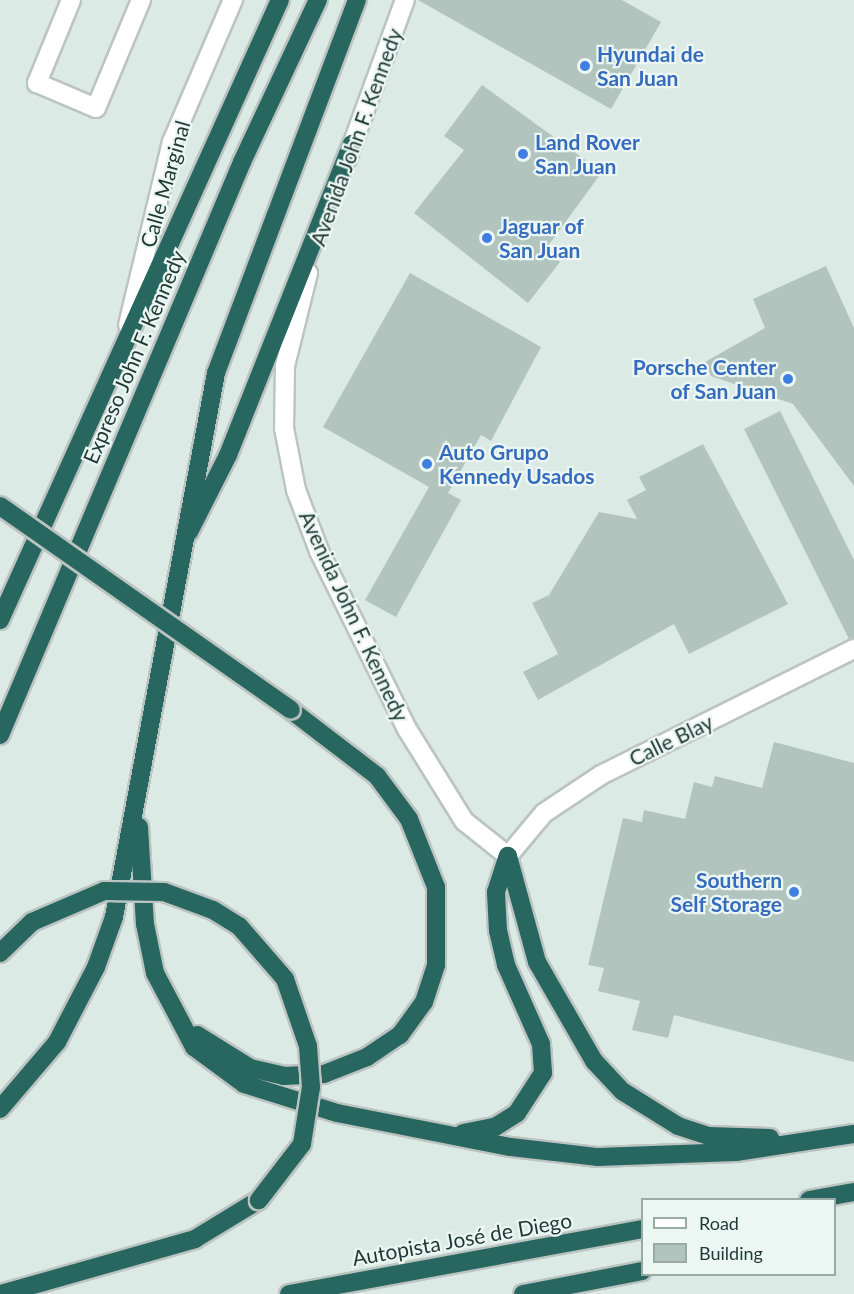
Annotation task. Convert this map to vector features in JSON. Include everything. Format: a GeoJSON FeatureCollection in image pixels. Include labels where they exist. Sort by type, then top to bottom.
{"type":"FeatureCollection","features":[{"type":"Feature","properties":{"kind":"highway","name":"Expreso John F. Kennedy"},"geometry":{"type":"LineString","coordinates":[[0,620],[280,0]]}},
{"type":"Feature","properties":{"kind":"highway","name":"Expreso John F. Kennedy"},"geometry":{"type":"LineString","coordinates":[[0,735],[237,173],[318,0]]}},
{"type":"Feature","properties":{"kind":"highway"},"geometry":{"type":"LineString","coordinates":[[0,1109],[57,1042],[87,986],[114,917],[138,804],[180,550],[216,373],[357,0]]}},
{"type":"Feature","properties":{"kind":"highway"},"geometry":{"type":"LineString","coordinates":[[180,550],[228,455],[352,144]]}},
{"type":"Feature","properties":{"kind":"highway"},"geometry":{"type":"LineString","coordinates":[[0,506],[291,710],[377,776],[424,847],[439,921],[436,965],[424,1002],[400,1035],[367,1057],[324,1074],[284,1076],[250,1068],[210,1047],[170,1008]]}},
{"type":"Feature","properties":{"kind":"highway"},"geometry":{"type":"LineString","coordinates":[[138,804],[145,924],[170,1008],[194,1047],[244,1084],[337,1113],[451,1135],[598,1157],[726,1152],[849,1135]]}},
{"type":"Feature","properties":{"kind":"highway"},"geometry":{"type":"LineString","coordinates":[[508,856],[537,962],[594,1061],[622,1091],[654,1114],[709,1136],[849,1135]]}},
{"type":"Feature","properties":{"kind":"highway"},"geometry":{"type":"LineString","coordinates":[[451,1135],[495,1127],[517,1113],[543,1073],[541,1044],[506,965],[498,931],[496,892],[508,856]]}},
{"type":"Feature","properties":{"kind":"highway"},"geometry":{"type":"LineString","coordinates":[[0,953],[32,922],[104,891],[164,892],[213,910],[239,926],[285,979],[308,1046],[310,1087],[302,1144],[259,1200],[195,1239],[1,1294]]}},
{"type":"Feature","properties":{"kind":"highway"},"geometry":{"type":"LineString","coordinates":[[821,1198],[851,1193]]}},
{"type":"Feature","properties":{"kind":"highway","name":"Autopista José de Diego"},"geometry":{"type":"LineString","coordinates":[[289,1294],[641,1229]]}},
{"type":"Feature","properties":{"kind":"highway"},"geometry":{"type":"LineString","coordinates":[[523,1294],[641,1271]]}},
{"type":"Feature","properties":{"kind":"street"},"geometry":{"type":"LineString","coordinates":[[71,0],[37,83],[96,108],[141,0]]}},
{"type":"Feature","properties":{"kind":"street","name":"Calle Marginal"},"geometry":{"type":"LineString","coordinates":[[125,340],[172,142],[233,0]]}},
{"type":"Feature","properties":{"kind":"street","name":"Avenida John F. Kennedy"},"geometry":{"type":"LineString","coordinates":[[405,0],[304,283],[285,366],[288,465],[319,551],[407,729],[464,821],[508,856]]}},
{"type":"Feature","properties":{"kind":"street","name":"Calle Blay"},"geometry":{"type":"LineString","coordinates":[[508,856],[544,813],[601,775],[854,649]]}},
{"type":"Feature","properties":{"kind":"building","name":"Hyundai de San Juan"},"geometry":{"type":"Polygon","coordinates":[[[418,0],[622,0],[661,22],[611,109],[418,0]]]}},
{"type":"Feature","properties":{"kind":"building"},"geometry":{"type":"Polygon","coordinates":[[[482,85],[602,172],[545,250],[560,262],[528,303],[414,213],[464,150],[444,136],[482,85]]]}},
{"type":"Feature","properties":{"kind":"building","name":"Porsche Center of San Juan"},"geometry":{"type":"Polygon","coordinates":[[[826,266],[854,328],[854,486],[793,404],[711,376],[705,362],[765,328],[753,299],[826,266]]]}},
{"type":"Feature","properties":{"kind":"building","name":"Auto Grupo Kennedy Usados"},"geometry":{"type":"Polygon","coordinates":[[[410,273],[541,347],[491,441],[481,435],[448,493],[461,500],[396,617],[365,600],[429,487],[323,427],[410,273]]]}},
{"type":"Feature","properties":{"kind":"building"},"geometry":{"type":"Polygon","coordinates":[[[780,411],[854,560],[854,638],[849,639],[744,429],[780,411]]]}},
{"type":"Feature","properties":{"kind":"building"},"geometry":{"type":"Polygon","coordinates":[[[703,444],[788,604],[689,654],[674,624],[538,700],[523,672],[558,654],[532,603],[549,595],[599,512],[637,519],[627,500],[646,490],[639,477],[703,444]]]}},
{"type":"Feature","properties":{"kind":"building"},"geometry":{"type":"Polygon","coordinates":[[[774,742],[854,763],[854,1062],[674,1015],[668,1038],[632,1030],[640,1001],[598,991],[604,968],[588,965],[623,818],[642,822],[644,810],[685,819],[694,782],[712,787],[715,776],[762,788],[774,742]]]}},
{"type":"Feature","properties":{"kind":"place","name":"Hyundai de San Juan"},"geometry":{"type":"Point","coordinates":[585,66]}},
{"type":"Feature","properties":{"kind":"place","name":"Land Rover San Juan"},"geometry":{"type":"Point","coordinates":[523,154]}},
{"type":"Feature","properties":{"kind":"place","name":"Jaguar of San Juan"},"geometry":{"type":"Point","coordinates":[487,238]}},
{"type":"Feature","properties":{"kind":"place","name":"Porsche Center of San Juan"},"geometry":{"type":"Point","coordinates":[788,379]}},
{"type":"Feature","properties":{"kind":"place","name":"Auto Grupo Kennedy Usados"},"geometry":{"type":"Point","coordinates":[427,464]}},
{"type":"Feature","properties":{"kind":"place","name":"Southern Self Storage"},"geometry":{"type":"Point","coordinates":[794,892]}}]}
